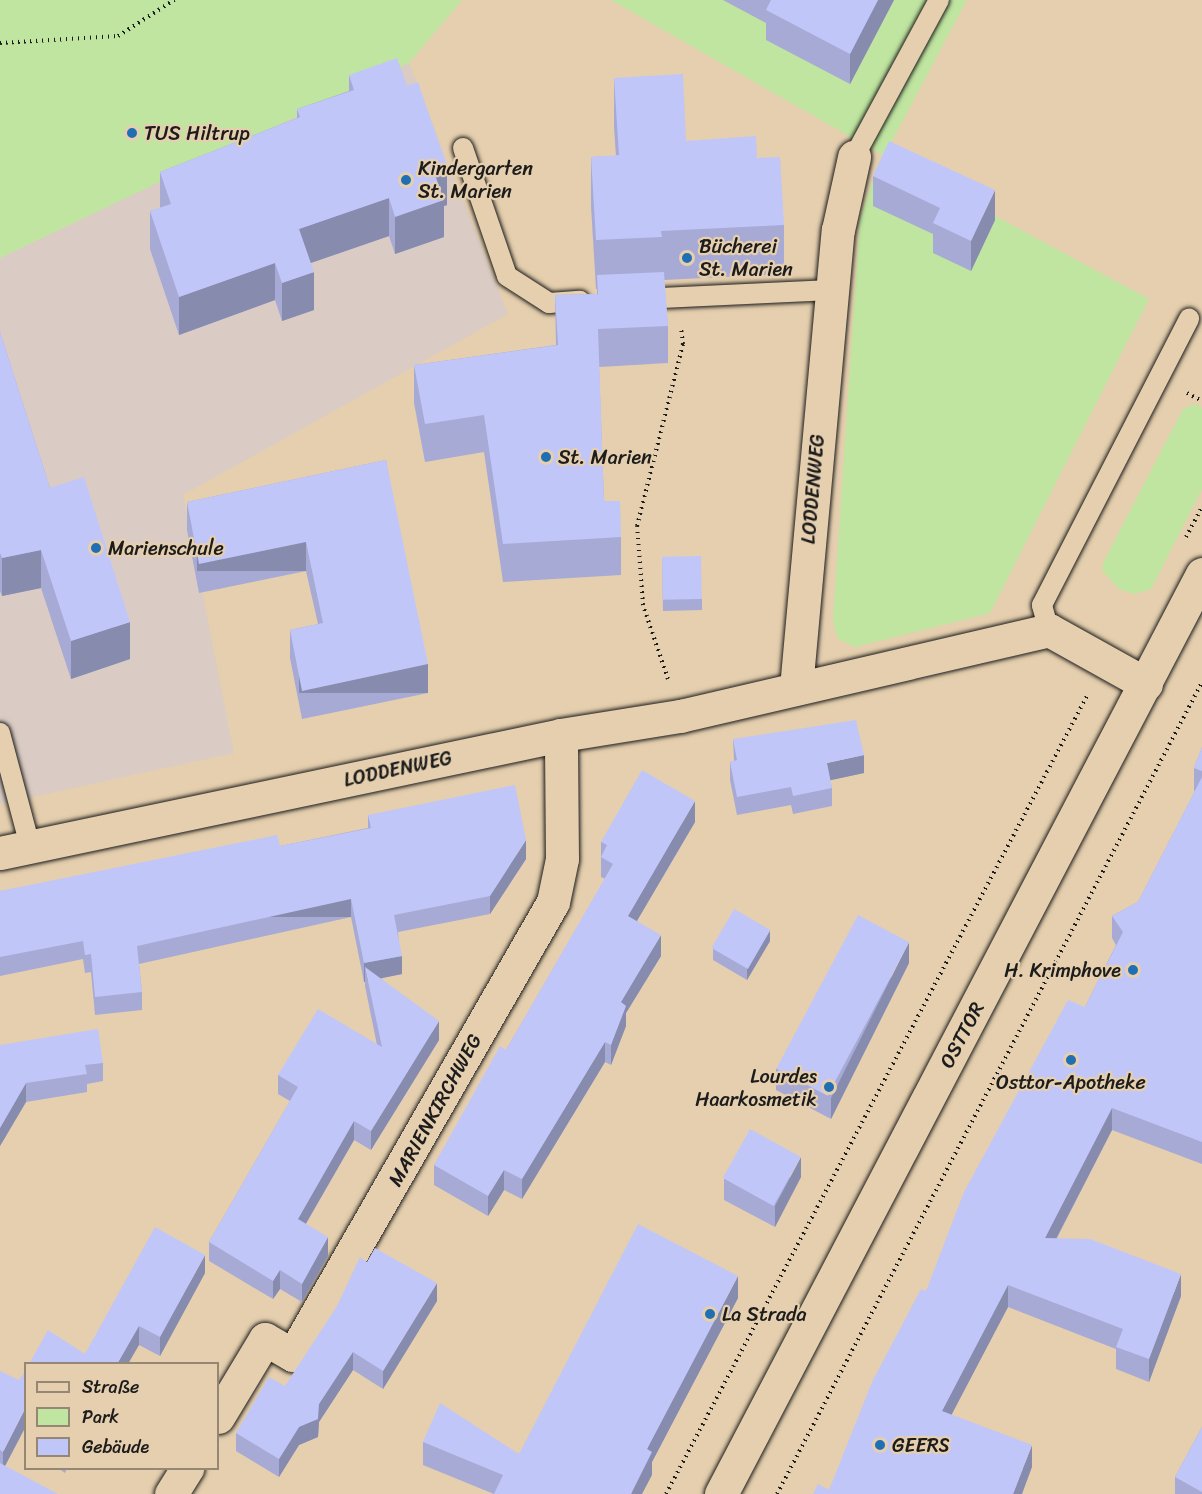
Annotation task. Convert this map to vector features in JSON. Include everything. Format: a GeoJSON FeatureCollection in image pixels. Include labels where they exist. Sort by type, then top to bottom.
{"type":"FeatureCollection","features":[{"type":"Feature","properties":{"kind":"street","name":"LODDENWEG"},"geometry":{"type":"LineString","coordinates":[[796,688],[831,290],[854,156]]}},
{"type":"Feature","properties":{"kind":"street","name":"OSTTOR"},"geometry":{"type":"LineString","coordinates":[[721,1494],[1202,574]]}},
{"type":"Feature","properties":{"kind":"street","name":"LODDENWEG"},"geometry":{"type":"LineString","coordinates":[[15,849],[561,735],[680,716],[1049,630]]}},
{"type":"Feature","properties":{"kind":"street"},"geometry":{"type":"LineString","coordinates":[[1049,630],[1146,684]]}},
{"type":"Feature","properties":{"kind":"street","name":"MARIENKIRCHWEG"},"geometry":{"type":"LineString","coordinates":[[219,1415],[265,1339],[293,1355],[553,902],[562,859],[561,735]]}},
{"type":"Feature","properties":{"kind":"street"},"geometry":{"type":"LineString","coordinates":[[171,1494],[186,1470]]}},
{"type":"Feature","properties":{"kind":"lane"},"geometry":{"type":"LineString","coordinates":[[854,156],[939,0]]}},
{"type":"Feature","properties":{"kind":"lane"},"geometry":{"type":"LineString","coordinates":[[463,147],[507,276],[549,303],[831,290]]}},
{"type":"Feature","properties":{"kind":"lane"},"geometry":{"type":"LineString","coordinates":[[1049,630],[1042,605],[1189,319]]}},
{"type":"Feature","properties":{"kind":"lane"},"geometry":{"type":"LineString","coordinates":[[0,733],[15,849]]}},
{"type":"Feature","properties":{"kind":"path"},"geometry":{"type":"LineString","coordinates":[[0,43],[118,36],[174,0]]}},
{"type":"Feature","properties":{"kind":"path"},"geometry":{"type":"LineString","coordinates":[[677,298],[683,344],[637,526],[643,605],[680,716]]}},
{"type":"Feature","properties":{"kind":"path"},"geometry":{"type":"LineString","coordinates":[[666,1494],[1054,754],[1107,663]]}},
{"type":"Feature","properties":{"kind":"path"},"geometry":{"type":"LineString","coordinates":[[777,1494],[1202,682]]}},
{"type":"Feature","properties":{"kind":"shaded area"},"geometry":{"type":"Polygon","coordinates":[[[409,63],[508,314],[183,495],[234,753],[0,804],[0,258],[409,63]]]}},
{"type":"Feature","properties":{"kind":"green space","name":"TUS Hiltrup"},"geometry":{"type":"Polygon","coordinates":[[[0,0],[462,0],[409,63],[0,258],[0,0]]]}},
{"type":"Feature","properties":{"kind":"green space"},"geometry":{"type":"Polygon","coordinates":[[[611,0],[967,0],[884,156],[611,0]]]}},
{"type":"Feature","properties":{"kind":"green space"},"geometry":{"type":"Polygon","coordinates":[[[878,164],[932,182],[1149,299],[990,613],[855,647],[837,638],[833,620],[860,218],[878,164]]]}},
{"type":"Feature","properties":{"kind":"green space"},"geometry":{"type":"Polygon","coordinates":[[[1195,404],[1202,408],[1202,489],[1151,589],[1134,594],[1119,589],[1102,570],[1104,561],[1183,409],[1195,404]]]}},
{"type":"Feature","properties":{"kind":"building"},"geometry":{"type":"Polygon","coordinates":[[[771,0],[878,0],[850,54],[766,10],[771,0]]]}},
{"type":"Feature","properties":{"kind":"building"},"geometry":{"type":"Polygon","coordinates":[[[397,58],[407,86],[418,82],[447,167],[434,172],[444,200],[395,217],[389,198],[299,229],[314,272],[282,283],[275,263],[179,297],[150,211],[171,204],[160,172],[300,117],[297,109],[354,90],[349,75],[397,58]]]}},
{"type":"Feature","properties":{"kind":"building"},"geometry":{"type":"Polygon","coordinates":[[[683,74],[686,141],[756,136],[757,158],[780,157],[784,225],[661,231],[662,237],[596,240],[591,157],[619,155],[614,78],[683,74]]]}},
{"type":"Feature","properties":{"kind":"building"},"geometry":{"type":"Polygon","coordinates":[[[889,141],[995,190],[971,241],[933,223],[940,208],[873,176],[889,141]]]}},
{"type":"Feature","properties":{"kind":"building","name":"St. Marien"},"geometry":{"type":"Polygon","coordinates":[[[664,272],[668,326],[598,329],[604,501],[620,501],[621,537],[503,544],[484,415],[425,424],[414,365],[558,345],[555,295],[598,294],[597,275],[664,272]]]}},
{"type":"Feature","properties":{"kind":"building"},"geometry":{"type":"Polygon","coordinates":[[[0,332],[50,488],[84,477],[130,622],[71,641],[41,550],[2,558],[0,553],[0,332]]]}},
{"type":"Feature","properties":{"kind":"building"},"geometry":{"type":"Polygon","coordinates":[[[386,460],[428,664],[302,691],[290,630],[323,623],[306,542],[199,564],[187,502],[386,460]]]}},
{"type":"Feature","properties":{"kind":"building"},"geometry":{"type":"Polygon","coordinates":[[[701,556],[702,599],[663,600],[662,557],[701,556]]]}},
{"type":"Feature","properties":{"kind":"building"},"geometry":{"type":"Polygon","coordinates":[[[856,720],[864,755],[827,763],[832,788],[793,796],[791,787],[737,797],[730,762],[737,760],[733,739],[856,720]]]}},
{"type":"Feature","properties":{"kind":"building"},"geometry":{"type":"Polygon","coordinates":[[[1202,747],[1202,771],[1194,768],[1202,747]]]}},
{"type":"Feature","properties":{"kind":"building"},"geometry":{"type":"Polygon","coordinates":[[[642,770],[695,801],[628,916],[661,935],[621,1002],[626,1006],[611,1045],[605,1042],[522,1179],[504,1170],[488,1196],[434,1165],[500,1046],[506,1050],[613,864],[601,857],[607,845],[601,842],[642,770]]]}},
{"type":"Feature","properties":{"kind":"building"},"geometry":{"type":"Polygon","coordinates":[[[1202,777],[1202,1142],[1112,1108],[1045,1238],[1090,1239],[1181,1274],[1149,1359],[1116,1347],[1123,1329],[1008,1285],[942,1411],[1032,1445],[1013,1494],[813,1494],[818,1484],[829,1490],[872,1382],[921,1289],[926,1291],[964,1192],[1068,1000],[1085,1007],[1123,932],[1112,916],[1138,902],[1202,777]]]}},
{"type":"Feature","properties":{"kind":"building"},"geometry":{"type":"Polygon","coordinates":[[[515,785],[526,840],[490,896],[394,915],[402,956],[364,963],[351,899],[137,946],[142,992],[95,997],[91,954],[85,955],[83,941],[0,957],[0,891],[277,835],[280,846],[371,828],[368,815],[515,785]]]}},
{"type":"Feature","properties":{"kind":"building"},"geometry":{"type":"Polygon","coordinates":[[[734,909],[770,930],[748,969],[712,948],[734,909]]]}},
{"type":"Feature","properties":{"kind":"building"},"geometry":{"type":"Polygon","coordinates":[[[858,915],[909,942],[828,1096],[776,1069],[858,915]]]}},
{"type":"Feature","properties":{"kind":"building"},"geometry":{"type":"Polygon","coordinates":[[[365,967],[439,1021],[371,1131],[354,1121],[298,1219],[328,1237],[302,1284],[280,1270],[273,1281],[209,1242],[298,1087],[278,1075],[318,1009],[382,1047],[365,967]]]}},
{"type":"Feature","properties":{"kind":"building"},"geometry":{"type":"Polygon","coordinates":[[[98,1029],[103,1063],[85,1065],[87,1074],[26,1083],[0,1128],[0,1045],[98,1029]]]}},
{"type":"Feature","properties":{"kind":"building"},"geometry":{"type":"Polygon","coordinates":[[[750,1129],[801,1157],[774,1206],[723,1178],[750,1129]]]}},
{"type":"Feature","properties":{"kind":"building"},"geometry":{"type":"Polygon","coordinates":[[[638,1224],[738,1276],[647,1449],[652,1452],[631,1494],[494,1494],[503,1475],[423,1442],[440,1403],[519,1454],[638,1224]]]}},
{"type":"Feature","properties":{"kind":"building"},"geometry":{"type":"Polygon","coordinates":[[[155,1227],[205,1255],[160,1337],[139,1326],[118,1362],[30,1362],[48,1330],[85,1354],[155,1227]]]}},
{"type":"Feature","properties":{"kind":"building"},"geometry":{"type":"Polygon","coordinates":[[[375,1248],[437,1283],[383,1371],[353,1352],[319,1404],[318,1419],[299,1427],[279,1459],[236,1433],[269,1377],[285,1386],[337,1306],[360,1257],[367,1262],[375,1248]]]}},
{"type":"Feature","properties":{"kind":"building"},"geometry":{"type":"Polygon","coordinates":[[[0,1371],[19,1380],[24,1373],[24,1411],[3,1452],[0,1450],[0,1371]]]}},
{"type":"Feature","properties":{"kind":"building"},"geometry":{"type":"Polygon","coordinates":[[[1202,1427],[1202,1492],[1175,1477],[1202,1427]]]}},
{"type":"Feature","properties":{"kind":"building"},"geometry":{"type":"Polygon","coordinates":[[[0,1463],[58,1494],[0,1494],[0,1463]]]}},
{"type":"Feature","properties":{"kind":"place","name":"TUS Hiltrup"},"geometry":{"type":"Point","coordinates":[132,133]}},
{"type":"Feature","properties":{"kind":"place","name":"Kindergarten St. Marien"},"geometry":{"type":"Point","coordinates":[406,180]}},
{"type":"Feature","properties":{"kind":"place","name":"Bücherei St. Marien"},"geometry":{"type":"Point","coordinates":[687,258]}},
{"type":"Feature","properties":{"kind":"place","name":"St. Marien"},"geometry":{"type":"Point","coordinates":[546,457]}},
{"type":"Feature","properties":{"kind":"place","name":"Marienschule"},"geometry":{"type":"Point","coordinates":[96,548]}},
{"type":"Feature","properties":{"kind":"place","name":"H. Krimphove"},"geometry":{"type":"Point","coordinates":[1133,970]}},
{"type":"Feature","properties":{"kind":"place","name":"Osttor-Apotheke"},"geometry":{"type":"Point","coordinates":[1071,1060]}},
{"type":"Feature","properties":{"kind":"place","name":"Lourdes Haarkosmetik"},"geometry":{"type":"Point","coordinates":[829,1087]}},
{"type":"Feature","properties":{"kind":"place","name":"La Strada"},"geometry":{"type":"Point","coordinates":[710,1314]}},
{"type":"Feature","properties":{"kind":"place","name":"GEERS"},"geometry":{"type":"Point","coordinates":[880,1445]}}]}
